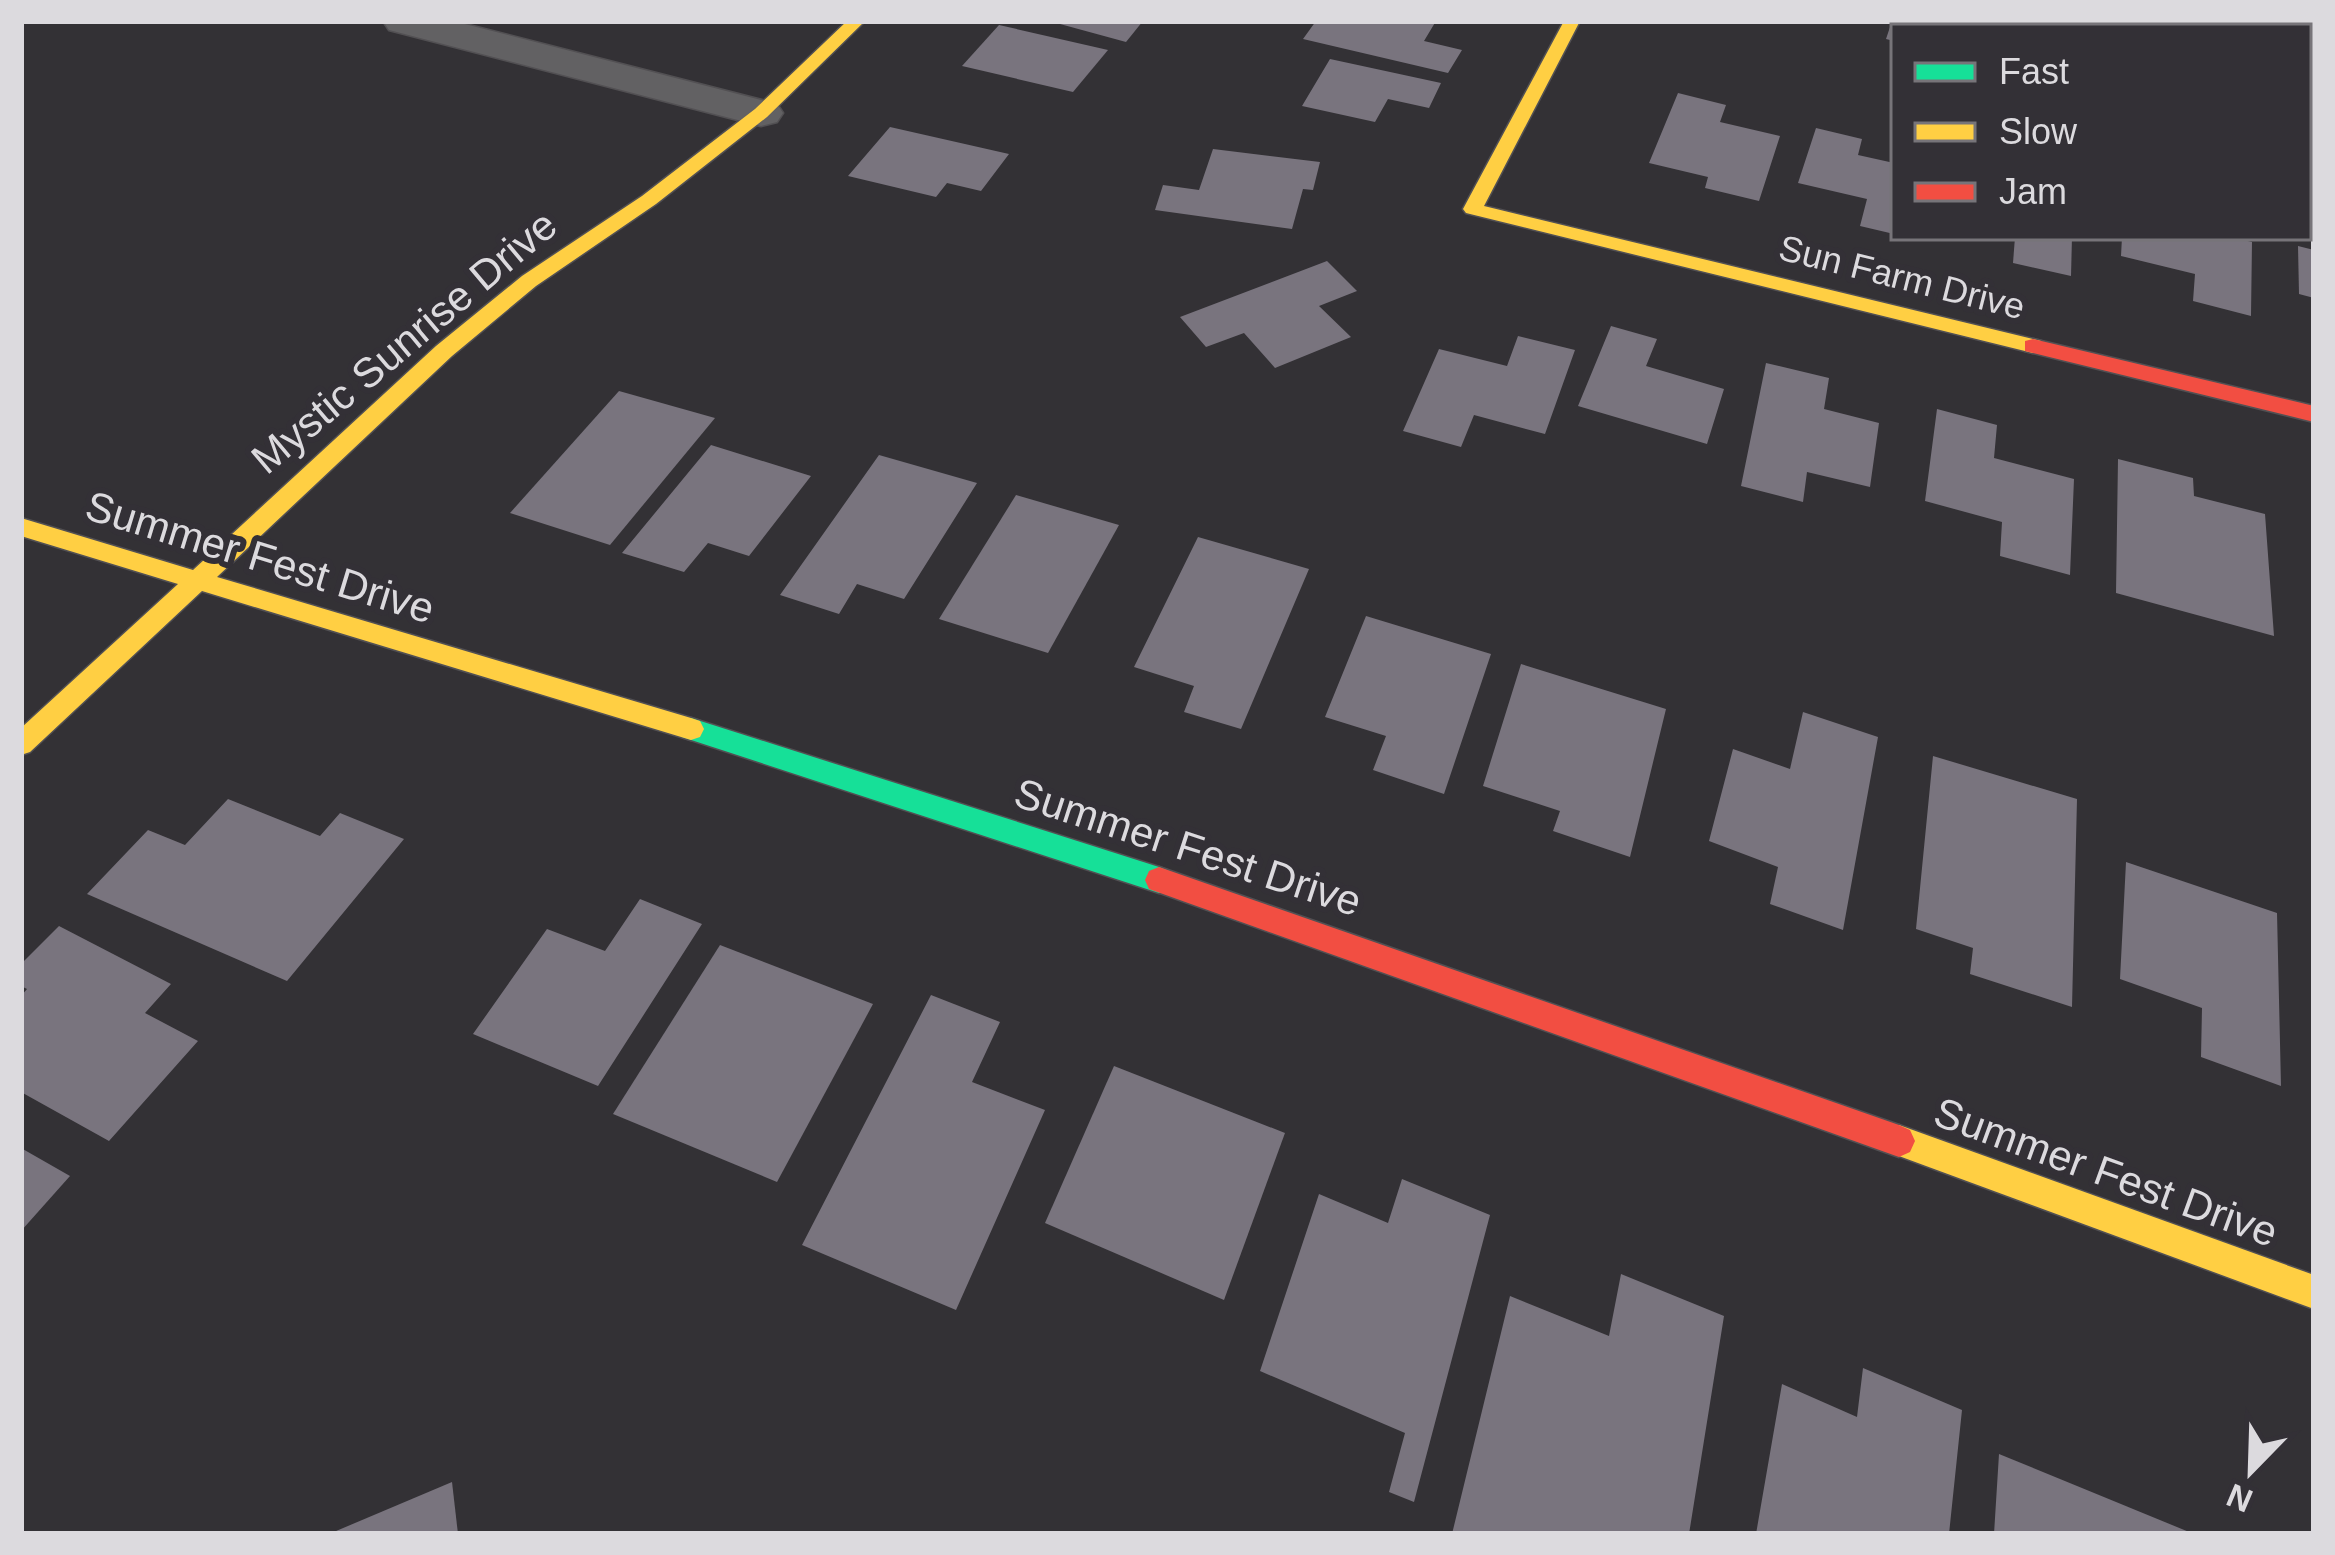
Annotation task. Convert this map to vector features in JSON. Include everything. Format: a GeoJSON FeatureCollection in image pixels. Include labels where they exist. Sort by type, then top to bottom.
{"type":"FeatureCollection","features":[{"type":"Feature","properties":{"kind":"street"},"geometry":{"type":"LineString","coordinates":[[404,21],[761,113]]}},
{"type":"Feature","properties":{"kind":"street","name":"Mystic Sunrise Drive"},"geometry":{"type":"LineString","coordinates":[[21,744],[444,351],[529,281],[649,200],[761,113],[856,21]]}},
{"type":"Feature","properties":{"kind":"street","name":"Sun Farm Drive"},"geometry":{"type":"LineString","coordinates":[[1572,21],[1473,209],[2314,414]]}},
{"type":"Feature","properties":{"kind":"street","name":"Summer Fest Drive"},"geometry":{"type":"LineString","coordinates":[[21,527],[192,583],[755,748],[1462,981],[2314,1292]]}},
{"type":"Feature","properties":{"kind":"building"},"geometry":{"type":"Polygon","coordinates":[[[1049,21],[1143,21],[1126,42],[1049,21]]]}},
{"type":"Feature","properties":{"kind":"building"},"geometry":{"type":"Polygon","coordinates":[[[1316,21],[1436,21],[1424,41],[1462,50],[1448,73],[1303,39],[1316,21]]]}},
{"type":"Feature","properties":{"kind":"building"},"geometry":{"type":"Polygon","coordinates":[[[1892,21],[1940,21],[1939,24],[1892,21]]]}},
{"type":"Feature","properties":{"kind":"building"},"geometry":{"type":"Polygon","coordinates":[[[1971,21],[2063,22],[2063,24],[1971,21]]]}},
{"type":"Feature","properties":{"kind":"building"},"geometry":{"type":"Polygon","coordinates":[[[999,25],[1108,50],[1073,92],[962,66],[999,25]]]}},
{"type":"Feature","properties":{"kind":"building"},"geometry":{"type":"Polygon","coordinates":[[[1330,59],[1441,83],[1429,108],[1388,99],[1375,122],[1302,106],[1330,59]]]}},
{"type":"Feature","properties":{"kind":"building"},"geometry":{"type":"Polygon","coordinates":[[[1678,93],[1726,105],[1720,122],[1780,136],[1759,201],[1705,188],[1708,177],[1649,163],[1678,93]]]}},
{"type":"Feature","properties":{"kind":"building"},"geometry":{"type":"Polygon","coordinates":[[[890,127],[1009,154],[981,191],[947,183],[936,197],[848,176],[890,127]]]}},
{"type":"Feature","properties":{"kind":"building"},"geometry":{"type":"Polygon","coordinates":[[[1816,128],[1862,139],[1858,155],[1891,162],[1891,233],[1860,226],[1867,199],[1798,183],[1816,128]]]}},
{"type":"Feature","properties":{"kind":"building"},"geometry":{"type":"Polygon","coordinates":[[[1213,149],[1320,162],[1313,190],[1303,189],[1292,229],[1155,210],[1163,185],[1199,190],[1213,149]]]}},
{"type":"Feature","properties":{"kind":"building"},"geometry":{"type":"Polygon","coordinates":[[[2015,240],[2072,240],[2071,276],[2013,263],[2015,240]]]}},
{"type":"Feature","properties":{"kind":"building"},"geometry":{"type":"Polygon","coordinates":[[[2122,240],[2252,242],[2251,316],[2193,301],[2195,274],[2121,256],[2122,240]]]}},
{"type":"Feature","properties":{"kind":"building"},"geometry":{"type":"Polygon","coordinates":[[[2298,246],[2314,250],[2314,298],[2299,294],[2298,246]]]}},
{"type":"Feature","properties":{"kind":"building"},"geometry":{"type":"Polygon","coordinates":[[[1327,261],[1357,291],[1319,306],[1351,337],[1275,368],[1244,333],[1206,347],[1180,317],[1327,261]]]}},
{"type":"Feature","properties":{"kind":"building"},"geometry":{"type":"Polygon","coordinates":[[[1611,326],[1657,339],[1646,366],[1724,389],[1707,444],[1578,406],[1611,326]]]}},
{"type":"Feature","properties":{"kind":"building"},"geometry":{"type":"Polygon","coordinates":[[[1518,336],[1575,350],[1545,434],[1474,415],[1461,447],[1403,431],[1439,349],[1507,366],[1518,336]]]}},
{"type":"Feature","properties":{"kind":"building"},"geometry":{"type":"Polygon","coordinates":[[[1766,363],[1829,378],[1824,409],[1879,423],[1870,487],[1807,472],[1803,502],[1741,486],[1766,363]]]}},
{"type":"Feature","properties":{"kind":"building"},"geometry":{"type":"Polygon","coordinates":[[[619,391],[715,418],[610,545],[510,513],[619,391]]]}},
{"type":"Feature","properties":{"kind":"building"},"geometry":{"type":"Polygon","coordinates":[[[1937,409],[1997,425],[1994,458],[2074,479],[2070,575],[2000,556],[2002,522],[1925,501],[1937,409]]]}},
{"type":"Feature","properties":{"kind":"building"},"geometry":{"type":"Polygon","coordinates":[[[711,445],[811,476],[749,556],[708,543],[684,572],[622,553],[711,445]]]}},
{"type":"Feature","properties":{"kind":"building"},"geometry":{"type":"Polygon","coordinates":[[[879,455],[977,483],[904,599],[857,584],[839,614],[780,595],[879,455]]]}},
{"type":"Feature","properties":{"kind":"building"},"geometry":{"type":"Polygon","coordinates":[[[2118,459],[2193,478],[2194,496],[2265,514],[2274,636],[2116,593],[2118,459]]]}},
{"type":"Feature","properties":{"kind":"building"},"geometry":{"type":"Polygon","coordinates":[[[1016,495],[1119,525],[1048,653],[939,619],[1016,495]]]}},
{"type":"Feature","properties":{"kind":"building"},"geometry":{"type":"Polygon","coordinates":[[[1198,537],[1309,569],[1241,729],[1184,712],[1194,686],[1134,667],[1198,537]]]}},
{"type":"Feature","properties":{"kind":"building"},"geometry":{"type":"Polygon","coordinates":[[[1366,616],[1491,654],[1444,794],[1373,770],[1386,736],[1325,717],[1366,616]]]}},
{"type":"Feature","properties":{"kind":"building"},"geometry":{"type":"Polygon","coordinates":[[[1521,664],[1666,709],[1630,857],[1553,831],[1560,811],[1483,786],[1521,664]]]}},
{"type":"Feature","properties":{"kind":"building"},"geometry":{"type":"Polygon","coordinates":[[[1803,712],[1878,737],[1843,930],[1770,904],[1778,867],[1709,841],[1733,749],[1790,769],[1803,712]]]}},
{"type":"Feature","properties":{"kind":"building"},"geometry":{"type":"Polygon","coordinates":[[[1933,756],[2077,799],[2072,1007],[1970,974],[1973,948],[1916,929],[1933,756]]]}},
{"type":"Feature","properties":{"kind":"building"},"geometry":{"type":"Polygon","coordinates":[[[228,799],[320,836],[340,813],[404,839],[287,981],[87,894],[148,830],[185,845],[228,799]]]}},
{"type":"Feature","properties":{"kind":"building"},"geometry":{"type":"Polygon","coordinates":[[[2126,862],[2277,913],[2281,1086],[2201,1057],[2202,1008],[2120,979],[2126,862]]]}},
{"type":"Feature","properties":{"kind":"building"},"geometry":{"type":"Polygon","coordinates":[[[640,899],[702,924],[598,1086],[473,1034],[547,929],[605,951],[640,899]]]}},
{"type":"Feature","properties":{"kind":"building"},"geometry":{"type":"Polygon","coordinates":[[[59,926],[171,984],[145,1013],[198,1041],[109,1141],[21,1092],[21,996],[27,989],[21,986],[21,964],[59,926]]]}},
{"type":"Feature","properties":{"kind":"building"},"geometry":{"type":"Polygon","coordinates":[[[720,945],[873,1004],[777,1182],[613,1114],[720,945]]]}},
{"type":"Feature","properties":{"kind":"building"},"geometry":{"type":"Polygon","coordinates":[[[931,995],[1000,1022],[972,1082],[1045,1110],[956,1310],[802,1245],[931,995]]]}},
{"type":"Feature","properties":{"kind":"building"},"geometry":{"type":"Polygon","coordinates":[[[1114,1066],[1285,1133],[1224,1300],[1045,1223],[1114,1066]]]}},
{"type":"Feature","properties":{"kind":"building"},"geometry":{"type":"Polygon","coordinates":[[[21,1148],[70,1176],[21,1231],[21,1148]]]}},
{"type":"Feature","properties":{"kind":"building"},"geometry":{"type":"Polygon","coordinates":[[[1402,1179],[1490,1215],[1414,1502],[1389,1492],[1405,1433],[1260,1371],[1319,1194],[1388,1223],[1402,1179]]]}},
{"type":"Feature","properties":{"kind":"building"},"geometry":{"type":"Polygon","coordinates":[[[1621,1274],[1724,1316],[1689,1534],[1452,1534],[1510,1296],[1609,1336],[1621,1274]]]}},
{"type":"Feature","properties":{"kind":"building"},"geometry":{"type":"Polygon","coordinates":[[[1863,1368],[1962,1410],[1949,1534],[1756,1534],[1782,1384],[1857,1417],[1863,1368]]]}},
{"type":"Feature","properties":{"kind":"building"},"geometry":{"type":"Polygon","coordinates":[[[1999,1454],[2194,1534],[1994,1534],[1999,1454]]]}},
{"type":"Feature","properties":{"kind":"building"},"geometry":{"type":"Polygon","coordinates":[[[452,1482],[458,1534],[329,1534],[452,1482]]]}},
{"type":"Feature","properties":{"kind":"traffic: fast"},"geometry":{"type":"LineString","coordinates":[[691,729],[1159,880]]}},
{"type":"Feature","properties":{"kind":"traffic: slow"},"geometry":{"type":"LineString","coordinates":[[21,744],[444,351],[529,281],[649,200],[761,113],[857,21]]}},
{"type":"Feature","properties":{"kind":"traffic: slow"},"geometry":{"type":"LineString","coordinates":[[1572,21],[1473,209],[2033,346]]}},
{"type":"Feature","properties":{"kind":"traffic: slow"},"geometry":{"type":"LineString","coordinates":[[21,527],[691,729]]}},
{"type":"Feature","properties":{"kind":"traffic: slow"},"geometry":{"type":"LineString","coordinates":[[1899,1141],[2314,1292]]}},
{"type":"Feature","properties":{"kind":"traffic: jam"},"geometry":{"type":"LineString","coordinates":[[2033,346],[2314,414]]}},
{"type":"Feature","properties":{"kind":"traffic: jam"},"geometry":{"type":"LineString","coordinates":[[1159,880],[1899,1141]]}}]}
